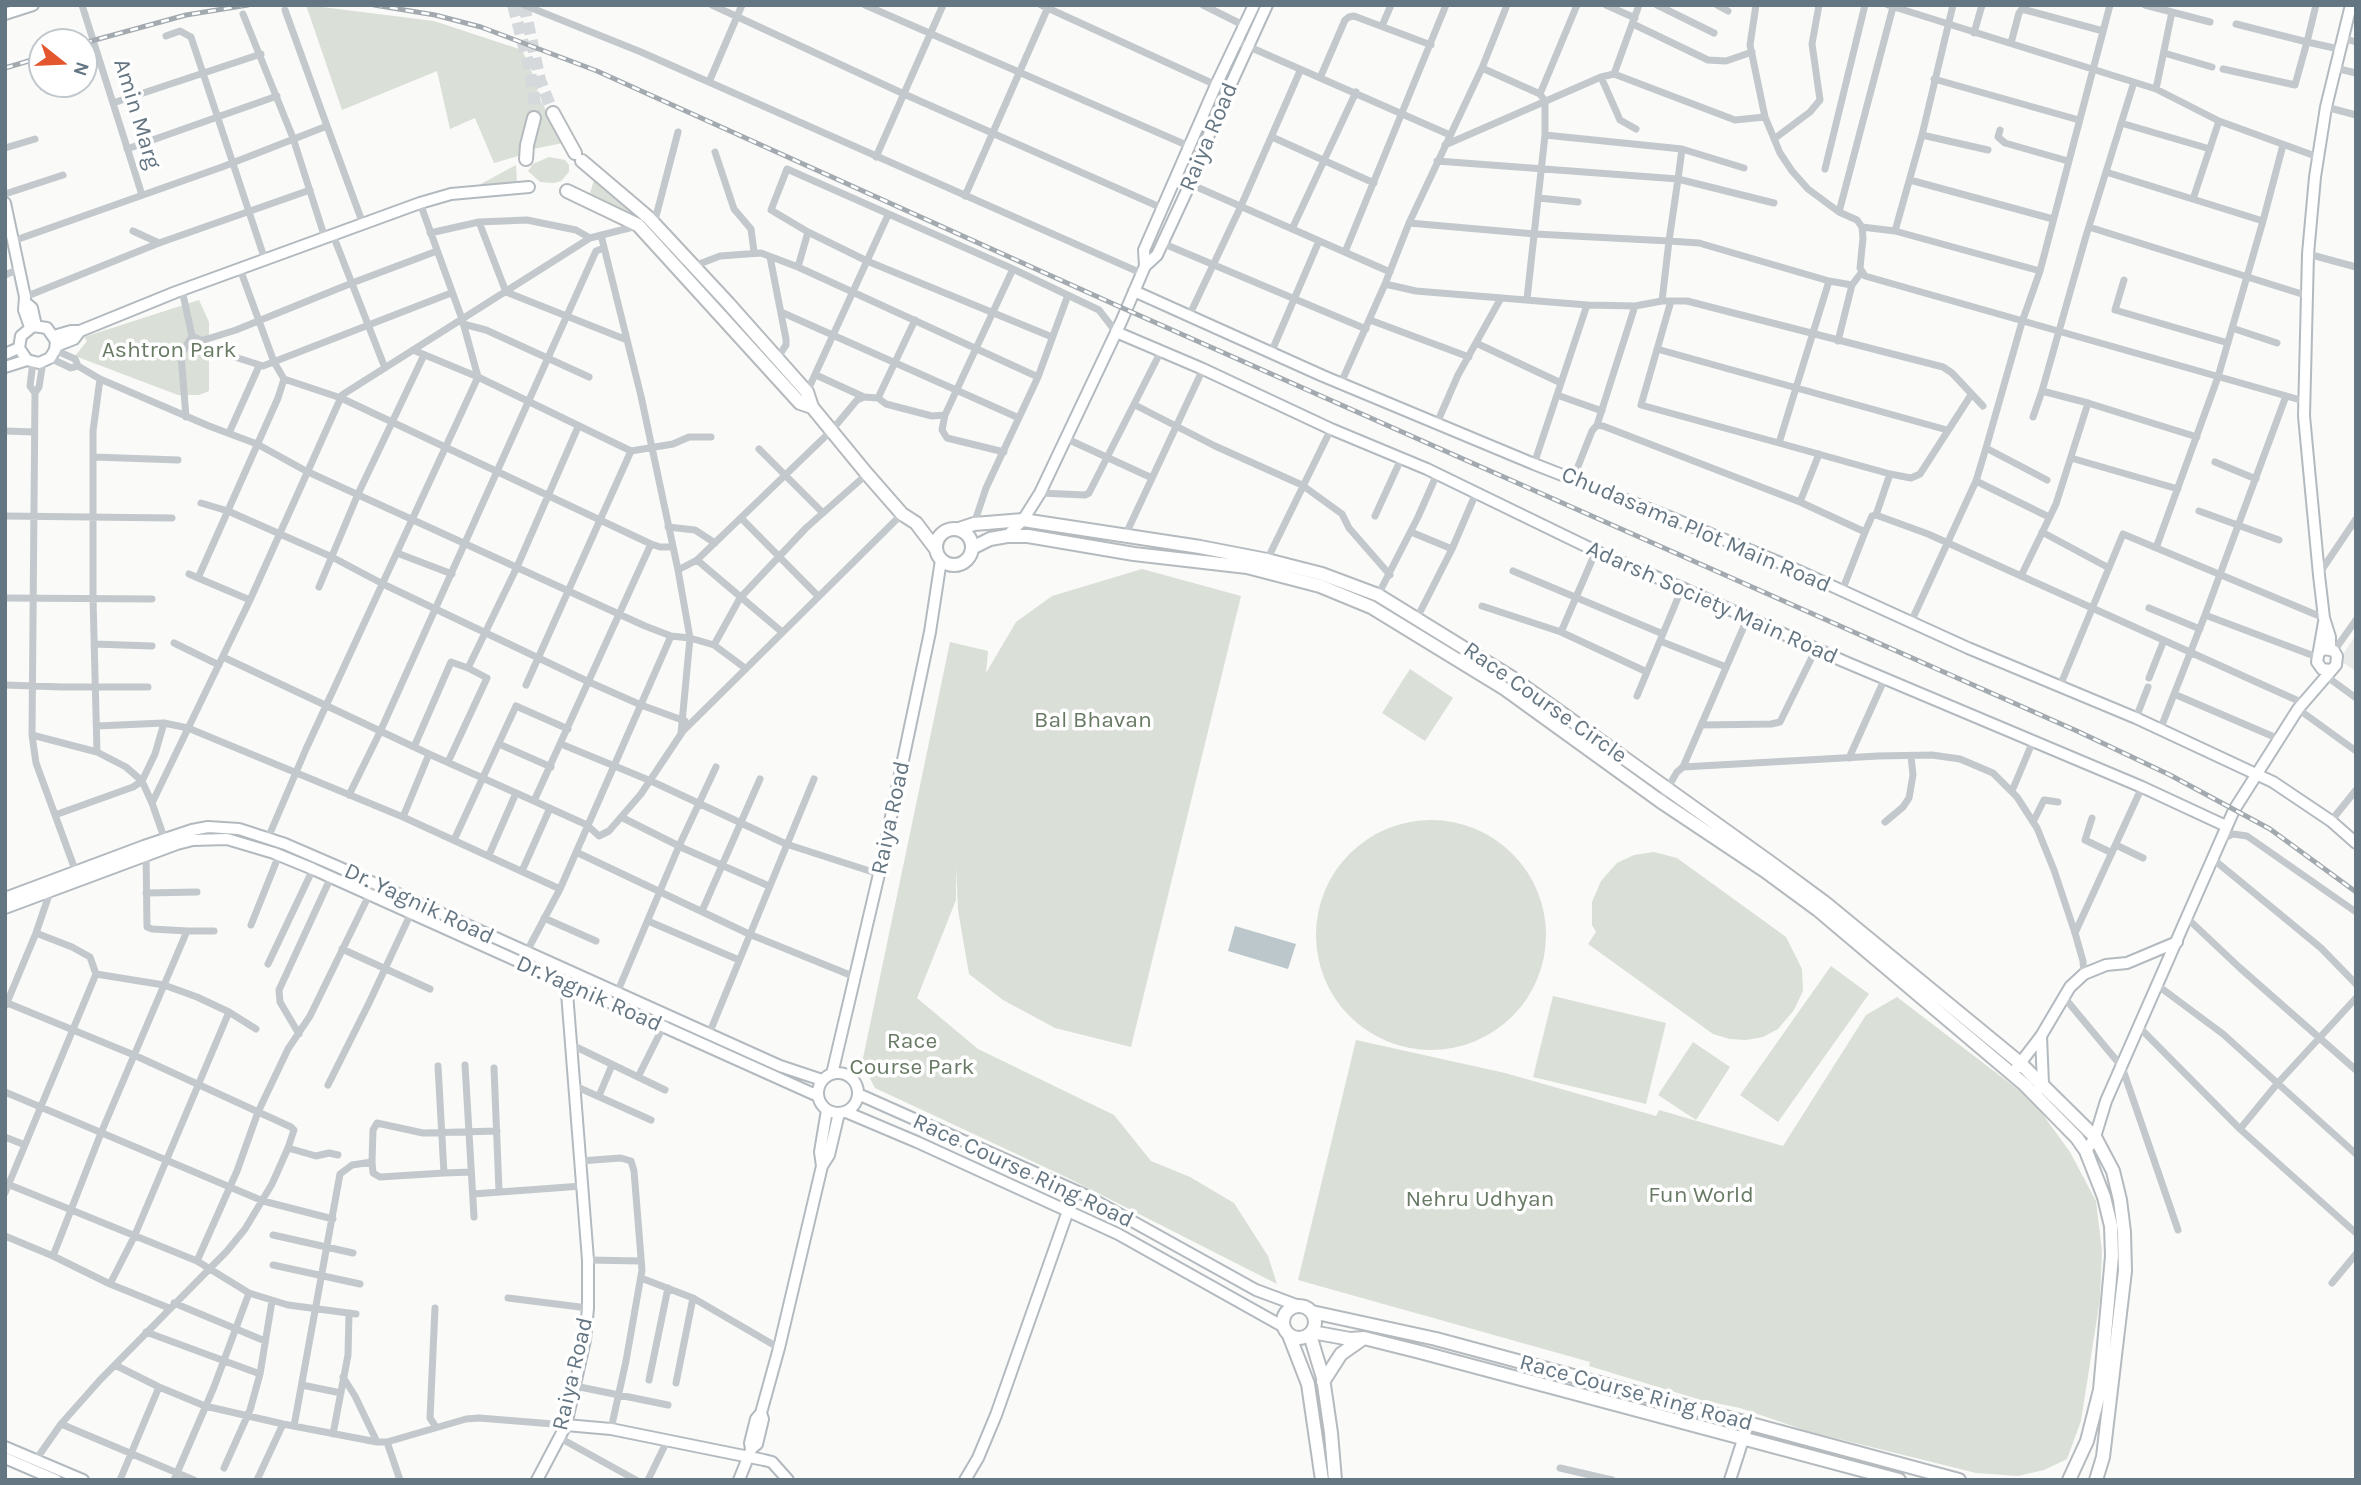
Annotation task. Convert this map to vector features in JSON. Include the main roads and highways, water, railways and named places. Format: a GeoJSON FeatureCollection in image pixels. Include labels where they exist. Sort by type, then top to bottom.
{"type":"FeatureCollection","features":[{"type":"Feature","properties":{"kind":"main road"},"geometry":{"type":"LineString","coordinates":[[553,113],[578,157],[694,266],[778,357],[807,393],[812,407],[902,514],[916,523],[938,554],[953,565],[961,563],[969,557],[972,548],[967,534],[954,529],[941,533],[936,540],[938,554]]}},
{"type":"Feature","properties":{"kind":"main road"},"geometry":{"type":"LineString","coordinates":[[526,159],[534,118]]}},
{"type":"Feature","properties":{"kind":"main road"},"geometry":{"type":"LineString","coordinates":[[567,191],[647,222],[775,377],[800,403],[812,407]]}},
{"type":"Feature","properties":{"kind":"main road","name":"Race Course Circle"},"geometry":{"type":"LineString","coordinates":[[916,523],[954,529],[974,524],[1023,520],[1200,547],[1265,566],[1371,607],[1504,689],[1660,801],[1765,872],[1818,910],[2016,1068]]}},
{"type":"Feature","properties":{"kind":"main road","name":"Race Course Circle"},"geometry":{"type":"LineString","coordinates":[[972,548],[990,539],[1028,536],[1134,554],[1322,574],[1378,595],[1511,677],[1824,902],[2016,1068],[2034,1088]]}},
{"type":"Feature","properties":{"kind":"main road"},"geometry":{"type":"LineString","coordinates":[[2034,1088],[2085,1126],[2095,1137],[2113,1171],[2120,1200],[2125,1271],[2102,1457],[2096,1480]]}},
{"type":"Feature","properties":{"kind":"main road"},"geometry":{"type":"LineString","coordinates":[[2034,1088],[2086,1151],[2109,1216],[2112,1256],[2100,1390],[2087,1441],[2068,1480]]}},
{"type":"Feature","properties":{"kind":"main road"},"geometry":{"type":"LineString","coordinates":[[1322,1480],[1308,1384],[1284,1317],[1287,1312],[1299,1306],[1311,1312],[1315,1320],[1311,1333],[1323,1382],[1335,1480]]}},
{"type":"Feature","properties":{"kind":"main road","name":"Race Course Ring Road"},"geometry":{"type":"LineString","coordinates":[[1311,1312],[1436,1339],[1959,1480]]}},
{"type":"Feature","properties":{"kind":"main road"},"geometry":{"type":"LineString","coordinates":[[1287,1331],[1301,1338],[1311,1333]]}},
{"type":"Feature","properties":{"kind":"main road","name":"Race Course Ring Road"},"geometry":{"type":"LineString","coordinates":[[1311,1333],[1350,1339],[1364,1338],[1899,1480]]}},
{"type":"Feature","properties":{"kind":"main road"},"geometry":{"type":"LineString","coordinates":[[1323,1382],[1341,1354],[1364,1338]]}},
{"type":"Feature","properties":{"kind":"tunnel"},"geometry":{"type":"LineString","coordinates":[[513,5],[529,66],[534,96],[534,118]]}},
{"type":"Feature","properties":{"kind":"tunnel"},"geometry":{"type":"LineString","coordinates":[[524,5],[540,80],[553,113]]}},
{"type":"Feature","properties":{"kind":"railway"},"geometry":{"type":"LineString","coordinates":[[98,39],[186,15],[248,5]]}},
{"type":"Feature","properties":{"kind":"railway"},"geometry":{"type":"LineString","coordinates":[[374,5],[435,15],[481,27],[597,71],[1118,306],[2077,731],[2170,775],[2270,829],[2356,892]]}},
{"type":"Feature","properties":{"kind":"railway"},"geometry":{"type":"LineString","coordinates":[[5,68],[28,61]]}},
{"type":"Feature","properties":{"kind":"park label","name":"Ashtron Park"},"geometry":{"type":"Point","coordinates":[169,350]}},
{"type":"Feature","properties":{"kind":"park label","name":"Bal Bhavan"},"geometry":{"type":"Point","coordinates":[1093,720]}},
{"type":"Feature","properties":{"kind":"park label","name":"Race Course Park"},"geometry":{"type":"Point","coordinates":[912,1054]}},
{"type":"Feature","properties":{"kind":"park label","name":"Fun World"},"geometry":{"type":"Point","coordinates":[1701,1195]}},
{"type":"Feature","properties":{"kind":"park label","name":"Nehru Udhyan"},"geometry":{"type":"Point","coordinates":[1480,1199]}}]}
